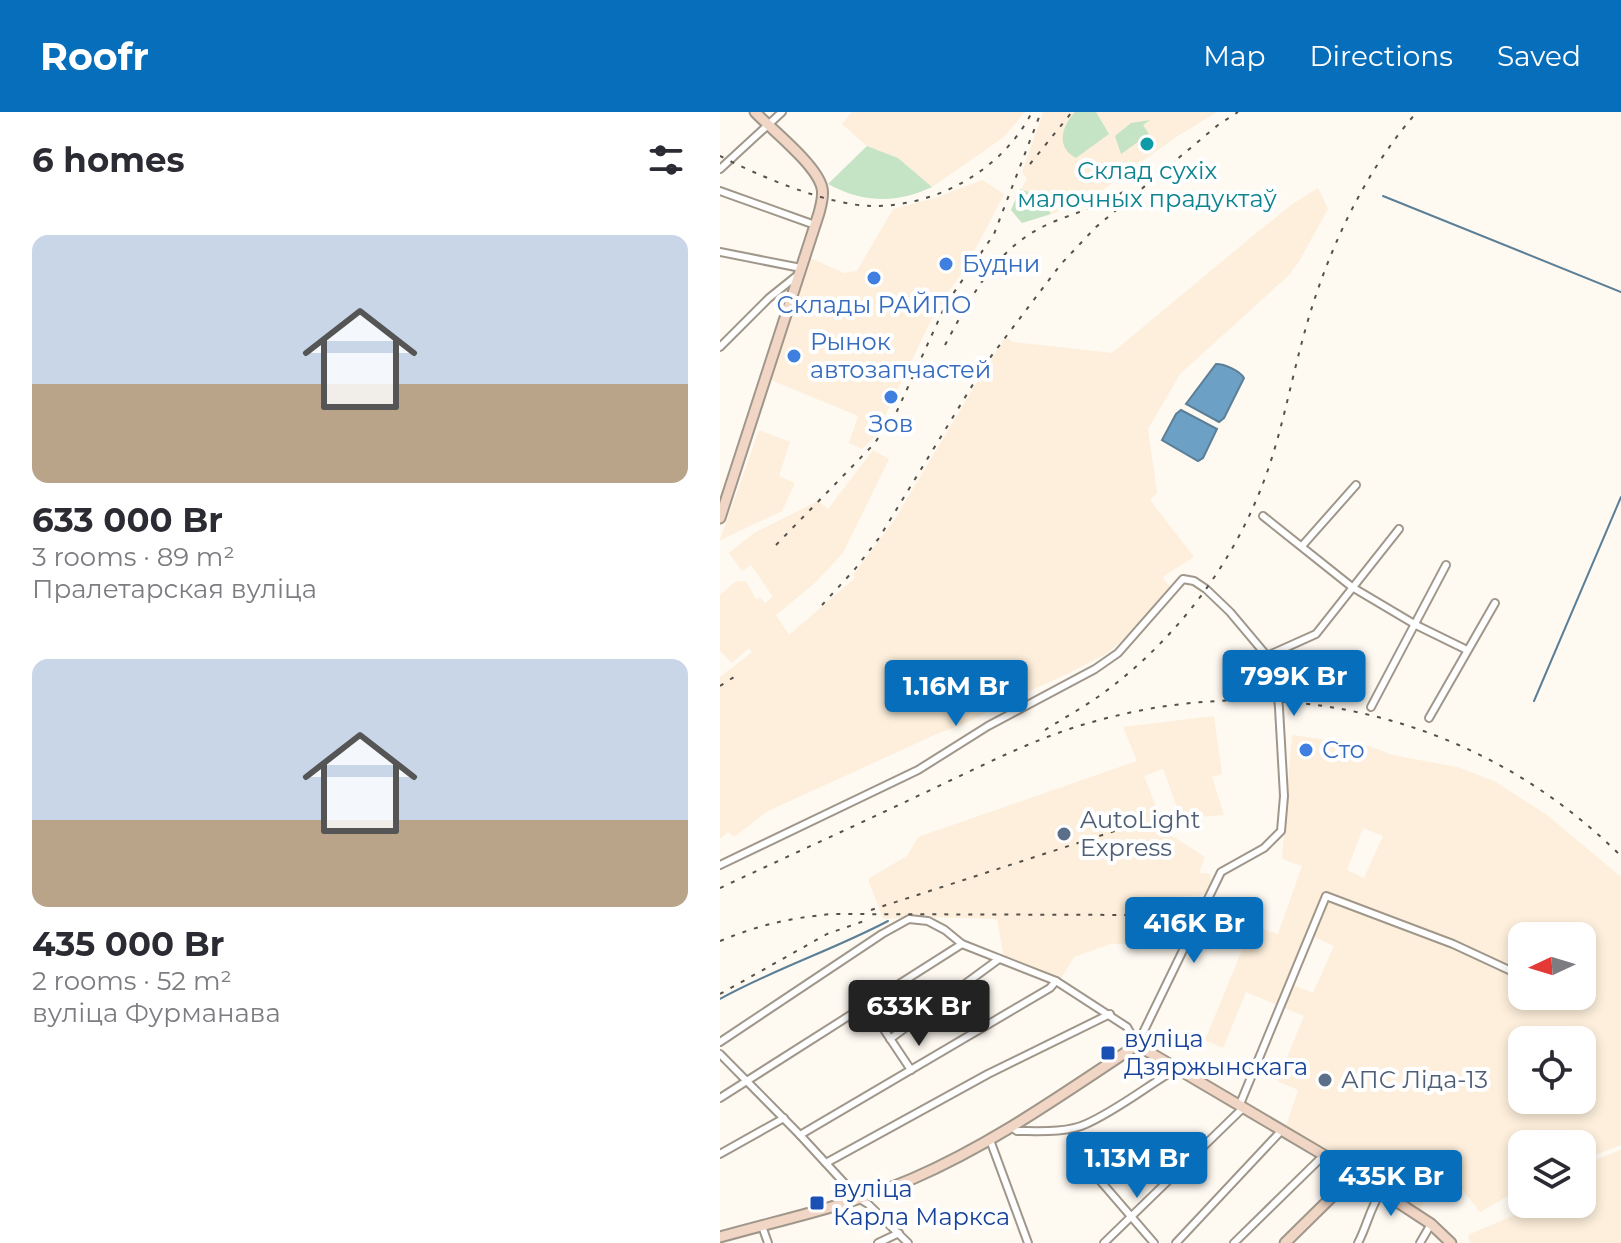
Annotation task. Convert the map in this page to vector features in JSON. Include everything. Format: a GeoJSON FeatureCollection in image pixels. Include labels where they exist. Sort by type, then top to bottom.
{"type":"FeatureCollection","features":[{"type":"Feature","properties":{"kind":"street"},"geometry":{"type":"LineString","coordinates":[[720,516],[819,213],[822,188],[812,169],[755,112]]}},
{"type":"Feature","properties":{"kind":"street"},"geometry":{"type":"LineString","coordinates":[[720,169],[782,112]]}},
{"type":"Feature","properties":{"kind":"street"},"geometry":{"type":"LineString","coordinates":[[720,191],[815,225]]}},
{"type":"Feature","properties":{"kind":"street"},"geometry":{"type":"LineString","coordinates":[[720,252],[800,271]]}},
{"type":"Feature","properties":{"kind":"street"},"geometry":{"type":"LineString","coordinates":[[720,347],[800,271]]}},
{"type":"Feature","properties":{"kind":"street"},"geometry":{"type":"LineString","coordinates":[[1302,546],[1356,485]]}},
{"type":"Feature","properties":{"kind":"street"},"geometry":{"type":"LineString","coordinates":[[1263,516],[1352,587],[1416,625],[1467,650]]}},
{"type":"Feature","properties":{"kind":"street"},"geometry":{"type":"LineString","coordinates":[[1267,656],[1316,634],[1399,529]]}},
{"type":"Feature","properties":{"kind":"street"},"geometry":{"type":"LineString","coordinates":[[1371,707],[1446,565]]}},
{"type":"Feature","properties":{"kind":"street"},"geometry":{"type":"LineString","coordinates":[[720,865],[905,777],[988,726],[1095,669],[1118,653],[1183,579],[1194,581],[1206,589],[1267,656],[1277,686],[1279,708],[1283,781],[1281,831],[1264,848],[1221,872],[1137,1045],[1013,1128],[913,1179],[720,1237]]}},
{"type":"Feature","properties":{"kind":"street"},"geometry":{"type":"LineString","coordinates":[[1429,718],[1495,603]]}},
{"type":"Feature","properties":{"kind":"street"},"geometry":{"type":"LineString","coordinates":[[1104,1243],[1242,1105],[1326,896],[1453,944],[1508,970]]}},
{"type":"Feature","properties":{"kind":"street"},"geometry":{"type":"LineString","coordinates":[[720,1042],[882,934],[909,919],[928,921],[962,944],[1056,981],[1110,1014],[1127,1027],[1137,1045],[1324,1155],[1431,1224],[1451,1243]]}},
{"type":"Feature","properties":{"kind":"street"},"geometry":{"type":"LineString","coordinates":[[720,1098],[962,944]]}},
{"type":"Feature","properties":{"kind":"street"},"geometry":{"type":"LineString","coordinates":[[890,1039],[999,959]]}},
{"type":"Feature","properties":{"kind":"street"},"geometry":{"type":"LineString","coordinates":[[800,1135],[1050,988],[1056,981]]}},
{"type":"Feature","properties":{"kind":"street"},"geometry":{"type":"LineString","coordinates":[[867,1004],[911,1070]]}},
{"type":"Feature","properties":{"kind":"street"},"geometry":{"type":"LineString","coordinates":[[826,1163],[988,1074],[1110,1014]]}},
{"type":"Feature","properties":{"kind":"street"},"geometry":{"type":"LineString","coordinates":[[720,1054],[858,1198],[908,1243]]}},
{"type":"Feature","properties":{"kind":"street"},"geometry":{"type":"LineString","coordinates":[[1013,1128],[1017,1131],[1038,1131],[1087,1124],[1168,1074],[1173,1067]]}},
{"type":"Feature","properties":{"kind":"street"},"geometry":{"type":"LineString","coordinates":[[720,1154],[784,1118]]}},
{"type":"Feature","properties":{"kind":"street"},"geometry":{"type":"LineString","coordinates":[[1176,1243],[1282,1130]]}},
{"type":"Feature","properties":{"kind":"street"},"geometry":{"type":"LineString","coordinates":[[990,1140],[1028,1243]]}},
{"type":"Feature","properties":{"kind":"street"},"geometry":{"type":"LineString","coordinates":[[1234,1243],[1324,1155]]}},
{"type":"Feature","properties":{"kind":"street"},"geometry":{"type":"LineString","coordinates":[[1285,1243],[1354,1175]]}},
{"type":"Feature","properties":{"kind":"street"},"geometry":{"type":"LineString","coordinates":[[1097,1177],[1154,1243]]}},
{"type":"Feature","properties":{"kind":"street"},"geometry":{"type":"LineString","coordinates":[[1358,1243],[1381,1192]]}},
{"type":"Feature","properties":{"kind":"street"},"geometry":{"type":"LineString","coordinates":[[1420,1243],[1431,1224]]}},
{"type":"Feature","properties":{"kind":"street"},"geometry":{"type":"LineString","coordinates":[[762,1226],[768,1243]]}},
{"type":"Feature","properties":{"kind":"street"},"geometry":{"type":"LineString","coordinates":[[878,1243],[899,1233]]}},
{"type":"Feature","properties":{"kind":"shaded area"},"geometry":{"type":"Polygon","coordinates":[[[852,112],[1025,112],[1004,137],[932,187],[898,158],[867,146],[842,124],[852,112]]]}},
{"type":"Feature","properties":{"kind":"shaded area"},"geometry":{"type":"Polygon","coordinates":[[[1043,112],[1217,112],[1176,137],[1097,194],[1022,223],[1011,210],[1027,178],[1022,172],[1043,112]]]}},
{"type":"Feature","properties":{"kind":"shaded area"},"geometry":{"type":"Polygon","coordinates":[[[982,180],[1004,194],[967,265],[934,314],[872,439],[862,449],[849,443],[858,416],[771,380],[810,258],[844,273],[857,271],[893,209],[935,198],[982,180]]]}},
{"type":"Feature","properties":{"kind":"shaded area"},"geometry":{"type":"Polygon","coordinates":[[[1318,188],[1328,209],[1298,263],[1288,276],[1180,374],[1148,429],[1157,493],[1150,500],[1194,557],[1164,576],[1163,579],[1172,588],[1133,631],[1106,654],[1067,674],[967,723],[768,811],[734,837],[728,832],[720,839],[720,677],[752,652],[749,648],[732,663],[720,651],[720,595],[735,582],[746,581],[756,599],[761,598],[765,603],[773,597],[751,565],[742,571],[729,553],[754,533],[818,501],[828,509],[873,450],[889,459],[843,553],[816,582],[776,615],[789,635],[855,578],[854,574],[895,519],[1006,337],[1013,342],[1112,353],[1255,234],[1318,188]]]}},
{"type":"Feature","properties":{"kind":"shaded area"},"geometry":{"type":"Polygon","coordinates":[[[759,430],[790,442],[779,476],[795,483],[782,511],[720,540],[759,430]]]}},
{"type":"Feature","properties":{"kind":"shaded area"},"geometry":{"type":"Polygon","coordinates":[[[1214,716],[1222,774],[1212,777],[1224,815],[1181,818],[1163,769],[1144,776],[1166,832],[1205,857],[1199,873],[1210,874],[1212,885],[1208,892],[1198,896],[1174,897],[1158,944],[1110,944],[1074,957],[1056,987],[1004,958],[997,919],[883,919],[868,879],[907,856],[918,837],[1137,761],[1123,727],[1214,716]]]}},
{"type":"Feature","properties":{"kind":"shaded area"},"geometry":{"type":"Polygon","coordinates":[[[1292,735],[1369,746],[1392,755],[1457,767],[1494,781],[1547,815],[1621,877],[1621,1145],[1596,1155],[1596,1130],[1508,1130],[1508,1196],[1480,1212],[1458,1184],[1445,1154],[1420,1211],[1286,1126],[1298,1090],[1277,1081],[1304,1016],[1246,992],[1223,1048],[1205,1040],[1252,926],[1278,934],[1302,866],[1282,859],[1292,735]],[[1363,828],[1347,870],[1364,878],[1383,836],[1363,828]],[[1314,937],[1293,985],[1313,993],[1334,946],[1314,937]]]}},
{"type":"Feature","properties":{"kind":"shaded area"},"geometry":{"type":"Polygon","coordinates":[[[1621,1150],[1621,1243],[1470,1243],[1468,1235],[1508,1218],[1596,1218],[1596,1160],[1621,1150]]]}},
{"type":"Feature","properties":{"kind":"green space"},"geometry":{"type":"Polygon","coordinates":[[[1075,112],[1096,112],[1109,134],[1076,158],[1063,142],[1064,130],[1075,112]]]}},
{"type":"Feature","properties":{"kind":"green space"},"geometry":{"type":"Polygon","coordinates":[[[1150,120],[1143,125],[1149,134],[1121,154],[1115,136],[1131,123],[1150,120]]]}},
{"type":"Feature","properties":{"kind":"green space"},"geometry":{"type":"Polygon","coordinates":[[[867,146],[898,158],[932,187],[893,199],[880,199],[854,195],[828,184],[867,146]]]}},
{"type":"Feature","properties":{"kind":"green space"},"geometry":{"type":"Polygon","coordinates":[[[1020,189],[1038,195],[1051,214],[1022,223],[1011,210],[1020,189]]]}},
{"type":"Feature","properties":{"kind":"water"},"geometry":{"type":"Polygon","coordinates":[[[1216,364],[1232,368],[1244,378],[1219,422],[1186,404],[1216,364]]]}},
{"type":"Feature","properties":{"kind":"water"},"geometry":{"type":"Polygon","coordinates":[[[1181,410],[1217,429],[1203,458],[1198,461],[1162,440],[1181,410]]]}},
{"type":"Feature","properties":{"kind":"waterway"},"geometry":{"type":"LineString","coordinates":[[1383,196],[1621,292]]}},
{"type":"Feature","properties":{"kind":"waterway"},"geometry":{"type":"LineString","coordinates":[[1534,701],[1621,497]]}},
{"type":"Feature","properties":{"kind":"waterway"},"geometry":{"type":"LineString","coordinates":[[720,999],[888,921]]}},
{"type":"Feature","properties":{"kind":"railway"},"geometry":{"type":"LineString","coordinates":[[720,156],[773,180],[834,201],[871,206],[895,205],[942,192],[985,168],[1019,133],[1032,112]]}},
{"type":"Feature","properties":{"kind":"railway"},"geometry":{"type":"LineString","coordinates":[[776,545],[874,444],[897,411],[946,304],[994,234],[1041,112]]}},
{"type":"Feature","properties":{"kind":"railway"},"geometry":{"type":"LineString","coordinates":[[1030,164],[1072,112]]}},
{"type":"Feature","properties":{"kind":"railway"},"geometry":{"type":"LineString","coordinates":[[822,605],[879,538],[986,363],[1061,264],[1096,227],[1218,125],[1238,112]]}},
{"type":"Feature","properties":{"kind":"railway"},"geometry":{"type":"LineString","coordinates":[[1045,730],[1102,694],[1152,652],[1195,603],[1232,549],[1267,472],[1312,308],[1334,248],[1379,162],[1417,112]]}},
{"type":"Feature","properties":{"kind":"railway"},"geometry":{"type":"LineString","coordinates":[[945,345],[976,290],[1016,244],[1053,222],[1126,190]]}},
{"type":"Feature","properties":{"kind":"railway"},"geometry":{"type":"LineString","coordinates":[[720,686],[734,677]]}},
{"type":"Feature","properties":{"kind":"railway"},"geometry":{"type":"LineString","coordinates":[[720,888],[1057,733],[1167,706],[1238,700],[1309,704],[1377,717],[1444,739],[1507,769],[1566,808],[1621,856]]}},
{"type":"Feature","properties":{"kind":"railway"},"geometry":{"type":"LineString","coordinates":[[871,910],[1118,830]]}},
{"type":"Feature","properties":{"kind":"railway"},"geometry":{"type":"LineString","coordinates":[[720,941],[774,923],[832,914],[1141,915]]}},
{"type":"Feature","properties":{"kind":"railway"},"geometry":{"type":"LineString","coordinates":[[720,994],[827,934],[867,920]]}},
{"type":"Feature","properties":{"kind":"place","name":"Склад сухіх малочных прадуктаў"},"geometry":{"type":"Point","coordinates":[1147,144]}},
{"type":"Feature","properties":{"kind":"place","name":"Будни"},"geometry":{"type":"Point","coordinates":[946,264]}},
{"type":"Feature","properties":{"kind":"place","name":"Склады РАЙПО"},"geometry":{"type":"Point","coordinates":[874,278]}},
{"type":"Feature","properties":{"kind":"place","name":"Рынок автозапчастей"},"geometry":{"type":"Point","coordinates":[794,356]}},
{"type":"Feature","properties":{"kind":"place","name":"Зов"},"geometry":{"type":"Point","coordinates":[891,397]}},
{"type":"Feature","properties":{"kind":"place","name":"Сто"},"geometry":{"type":"Point","coordinates":[1306,750]}},
{"type":"Feature","properties":{"kind":"place","name":"AutoLight Express"},"geometry":{"type":"Point","coordinates":[1064,834]}},
{"type":"Feature","properties":{"kind":"place","name":"вуліца Дзяржынскага"},"geometry":{"type":"Point","coordinates":[1108,1053]}},
{"type":"Feature","properties":{"kind":"place","name":"АПС Ліда-13"},"geometry":{"type":"Point","coordinates":[1325,1080]}},
{"type":"Feature","properties":{"kind":"place","name":"вуліца Карла Маркса"},"geometry":{"type":"Point","coordinates":[817,1203]}}]}
